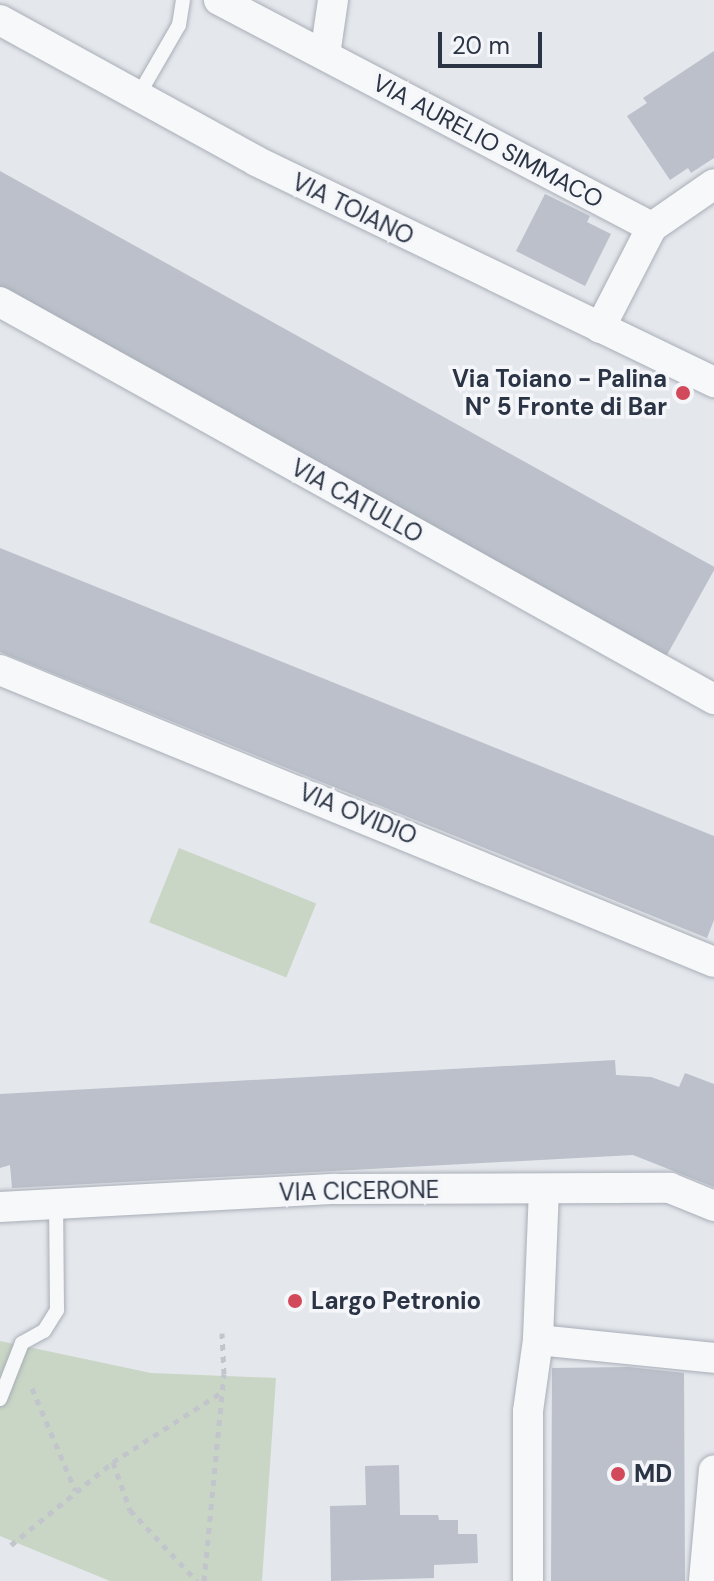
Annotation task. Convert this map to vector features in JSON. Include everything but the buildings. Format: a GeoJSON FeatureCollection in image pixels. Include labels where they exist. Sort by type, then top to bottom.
{"type":"FeatureCollection","features":[{"type":"Feature","properties":{"kind":"street","name":"VIA AURELIO SIMMACO"},"geometry":{"type":"LineString","coordinates":[[219,0],[652,227]]}},
{"type":"Feature","properties":{"kind":"street"},"geometry":{"type":"LineString","coordinates":[[325,55],[333,0]]}},
{"type":"Feature","properties":{"kind":"street","name":"VIA TOIANO"},"geometry":{"type":"LineString","coordinates":[[0,20],[270,168],[714,382]]}},
{"type":"Feature","properties":{"kind":"street"},"geometry":{"type":"LineString","coordinates":[[600,328],[652,227],[714,184]]}},
{"type":"Feature","properties":{"kind":"street","name":"VIA CATULLO"},"geometry":{"type":"LineString","coordinates":[[0,302],[714,699]]}},
{"type":"Feature","properties":{"kind":"street","name":"VIA OVIDIO"},"geometry":{"type":"LineString","coordinates":[[0,670],[714,962]]}},
{"type":"Feature","properties":{"kind":"street","name":"VIA CICERONE"},"geometry":{"type":"LineString","coordinates":[[0,1207],[336,1189],[670,1188],[714,1206]]}},
{"type":"Feature","properties":{"kind":"street"},"geometry":{"type":"LineString","coordinates":[[528,1581],[528,1411],[538,1340],[544,1189]]}},
{"type":"Feature","properties":{"kind":"street"},"geometry":{"type":"LineString","coordinates":[[538,1340],[714,1358]]}},
{"type":"Feature","properties":{"kind":"street"},"geometry":{"type":"LineString","coordinates":[[704,1581],[714,1470]]}},
{"type":"Feature","properties":{"kind":"lane"},"geometry":{"type":"LineString","coordinates":[[138,96],[179,25],[183,0]]}},
{"type":"Feature","properties":{"kind":"lane"},"geometry":{"type":"LineString","coordinates":[[0,1399],[22,1343],[44,1331],[57,1310],[56,1202]]}},
{"type":"Feature","properties":{"kind":"path"},"geometry":{"type":"LineString","coordinates":[[204,1581],[222,1392],[222,1333]]}},
{"type":"Feature","properties":{"kind":"path"},"geometry":{"type":"LineString","coordinates":[[16,1358],[41,1406],[75,1490]]}},
{"type":"Feature","properties":{"kind":"path"},"geometry":{"type":"LineString","coordinates":[[11,1545],[113,1462],[222,1392]]}},
{"type":"Feature","properties":{"kind":"path"},"geometry":{"type":"LineString","coordinates":[[113,1462],[130,1510],[197,1581]]}},
{"type":"Feature","properties":{"kind":"green space"},"geometry":{"type":"Polygon","coordinates":[[[179,848],[316,903],[286,978],[149,922],[179,848]]]}},
{"type":"Feature","properties":{"kind":"green space"},"geometry":{"type":"Polygon","coordinates":[[[0,1341],[151,1373],[276,1378],[262,1581],[110,1581],[0,1536],[0,1341]]]}},
{"type":"Feature","properties":{"kind":"place","name":"Via Toiano - Palina N° 5 Fronte di Bar"},"geometry":{"type":"Point","coordinates":[683,393]}},
{"type":"Feature","properties":{"kind":"place","name":"Largo Petronio"},"geometry":{"type":"Point","coordinates":[295,1301]}},
{"type":"Feature","properties":{"kind":"place","name":"MD"},"geometry":{"type":"Point","coordinates":[618,1474]}}]}
